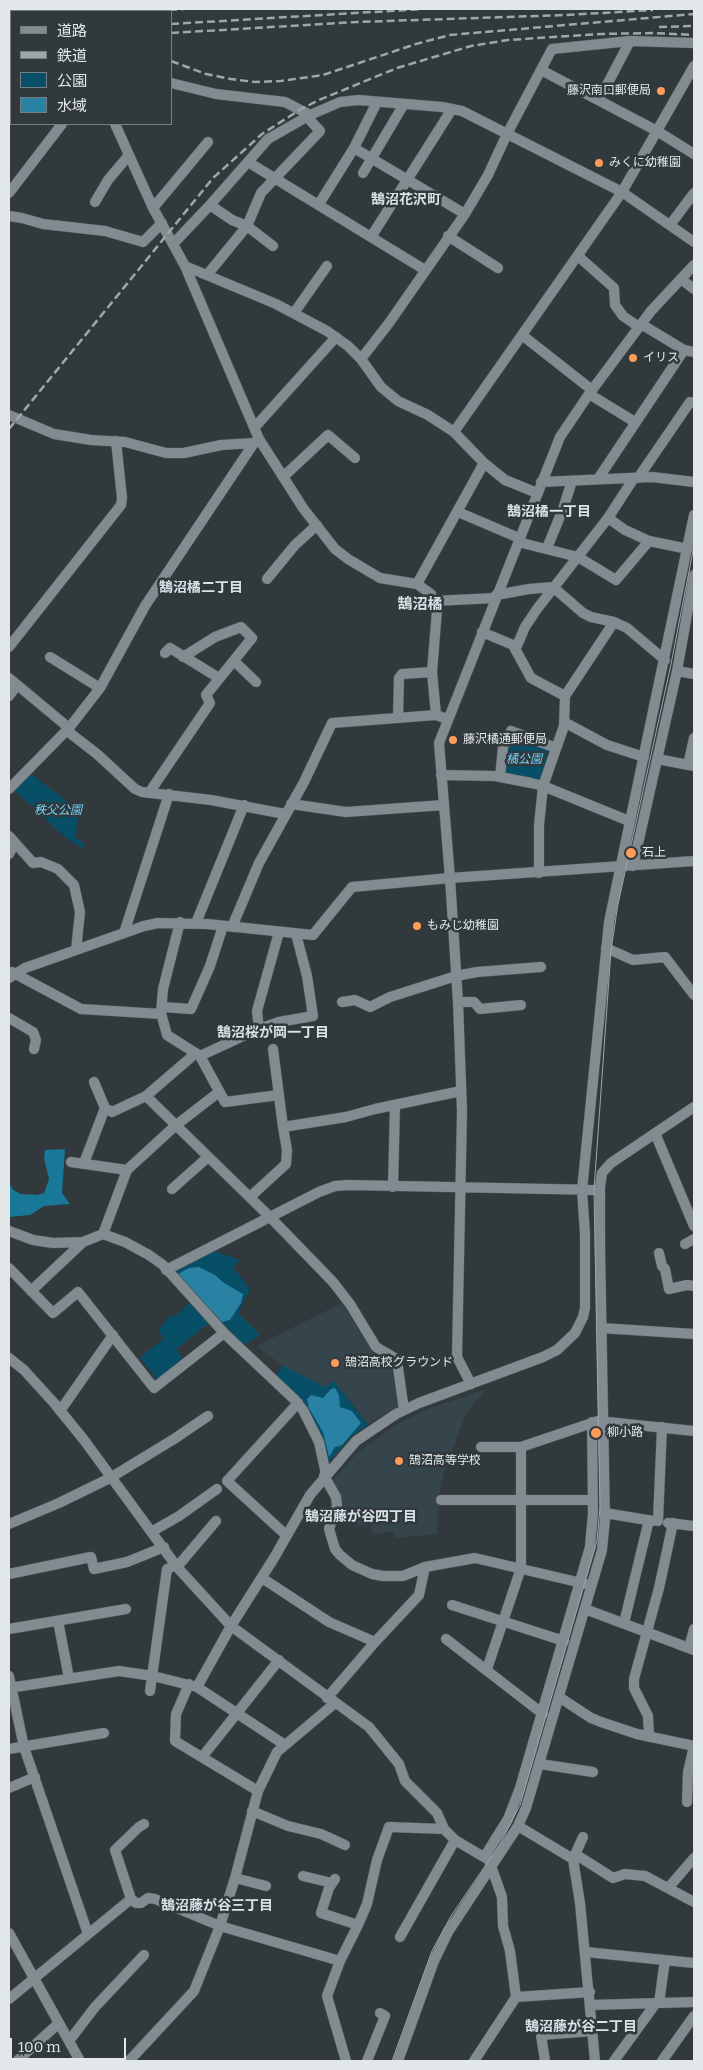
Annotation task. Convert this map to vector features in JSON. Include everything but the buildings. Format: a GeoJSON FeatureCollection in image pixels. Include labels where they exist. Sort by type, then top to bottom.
{"type":"FeatureCollection","features":[{"type":"Feature","properties":{"kind":"street"},"geometry":{"type":"LineString","coordinates":[[361,360],[389,324],[465,214],[488,175],[507,134],[552,49],[630,41],[694,43]]}},
{"type":"Feature","properties":{"kind":"street"},"geometry":{"type":"LineString","coordinates":[[599,100],[630,41]]}},
{"type":"Feature","properties":{"kind":"street"},"geometry":{"type":"LineString","coordinates":[[454,432],[622,192],[694,66]]}},
{"type":"Feature","properties":{"kind":"street"},"geometry":{"type":"LineString","coordinates":[[541,70],[657,131],[694,154]]}},
{"type":"Feature","properties":{"kind":"street"},"geometry":{"type":"LineString","coordinates":[[172,82],[216,94],[285,102],[308,116],[320,131],[258,199],[247,226],[207,275]]}},
{"type":"Feature","properties":{"kind":"street"},"geometry":{"type":"LineString","coordinates":[[172,240],[210,205],[268,139],[308,116],[340,102],[359,100],[462,111],[622,192],[694,242]]}},
{"type":"Feature","properties":{"kind":"street"},"geometry":{"type":"LineString","coordinates":[[319,204],[354,148],[377,102]]}},
{"type":"Feature","properties":{"kind":"street"},"geometry":{"type":"LineString","coordinates":[[363,173],[404,104]]}},
{"type":"Feature","properties":{"kind":"street"},"geometry":{"type":"LineString","coordinates":[[371,237],[452,109]]}},
{"type":"Feature","properties":{"kind":"street"},"geometry":{"type":"LineString","coordinates":[[9,193],[61,125]]}},
{"type":"Feature","properties":{"kind":"street"},"geometry":{"type":"LineString","coordinates":[[115,125],[154,208],[185,266],[254,427],[256,441],[335,549],[380,578],[417,584],[431,594],[437,610],[432,672],[436,716]]}},
{"type":"Feature","properties":{"kind":"street"},"geometry":{"type":"LineString","coordinates":[[154,208],[208,142]]}},
{"type":"Feature","properties":{"kind":"street"},"geometry":{"type":"LineString","coordinates":[[354,148],[465,214]]}},
{"type":"Feature","properties":{"kind":"street"},"geometry":{"type":"LineString","coordinates":[[95,202],[108,180],[129,155]]}},
{"type":"Feature","properties":{"kind":"street"},"geometry":{"type":"LineString","coordinates":[[248,162],[425,270]]}},
{"type":"Feature","properties":{"kind":"street"},"geometry":{"type":"LineString","coordinates":[[670,225],[694,193]]}},
{"type":"Feature","properties":{"kind":"street"},"geometry":{"type":"LineString","coordinates":[[210,205],[232,220],[247,226],[273,246]]}},
{"type":"Feature","properties":{"kind":"street"},"geometry":{"type":"LineString","coordinates":[[9,216],[43,224],[105,230],[143,242],[162,223]]}},
{"type":"Feature","properties":{"kind":"street"},"geometry":{"type":"LineString","coordinates":[[448,236],[498,268]]}},
{"type":"Feature","properties":{"kind":"street"},"geometry":{"type":"LineString","coordinates":[[578,256],[614,288],[615,305],[623,316],[689,352],[636,422],[598,479]]}},
{"type":"Feature","properties":{"kind":"street"},"geometry":{"type":"LineString","coordinates":[[471,1384],[457,1357],[461,1091],[458,1002],[450,878],[438,748],[447,719],[560,438],[590,392],[651,311],[694,265]]}},
{"type":"Feature","properties":{"kind":"street"},"geometry":{"type":"LineString","coordinates":[[185,266],[294,313],[336,337],[361,360],[381,387],[398,401],[428,415],[454,432],[484,463],[506,480],[537,493]]}},
{"type":"Feature","properties":{"kind":"street"},"geometry":{"type":"LineString","coordinates":[[294,313],[327,266]]}},
{"type":"Feature","properties":{"kind":"street"},"geometry":{"type":"LineString","coordinates":[[681,279],[694,289]]}},
{"type":"Feature","properties":{"kind":"street"},"geometry":{"type":"LineString","coordinates":[[522,335],[590,392],[636,422]]}},
{"type":"Feature","properties":{"kind":"street"},"geometry":{"type":"LineString","coordinates":[[254,427],[336,337]]}},
{"type":"Feature","properties":{"kind":"street"},"geometry":{"type":"LineString","coordinates":[[516,648],[525,627],[553,587],[608,518],[690,402],[694,402]]}},
{"type":"Feature","properties":{"kind":"street"},"geometry":{"type":"LineString","coordinates":[[9,415],[54,434],[116,441],[176,453],[256,441]]}},
{"type":"Feature","properties":{"kind":"street"},"geometry":{"type":"LineString","coordinates":[[283,478],[328,435],[355,458]]}},
{"type":"Feature","properties":{"kind":"street"},"geometry":{"type":"LineString","coordinates":[[11,641],[121,505],[122,498],[116,441]]}},
{"type":"Feature","properties":{"kind":"street"},"geometry":{"type":"LineString","coordinates":[[9,789],[67,729],[118,663],[145,606],[256,441]]}},
{"type":"Feature","properties":{"kind":"street"},"geometry":{"type":"LineString","coordinates":[[417,584],[484,463]]}},
{"type":"Feature","properties":{"kind":"street"},"geometry":{"type":"LineString","coordinates":[[541,482],[636,478],[668,478],[694,482]]}},
{"type":"Feature","properties":{"kind":"street"},"geometry":{"type":"LineString","coordinates":[[547,548],[563,509],[572,480]]}},
{"type":"Feature","properties":{"kind":"street"},"geometry":{"type":"LineString","coordinates":[[458,512],[519,540],[578,557],[616,580],[649,541]]}},
{"type":"Feature","properties":{"kind":"street"},"geometry":{"type":"LineString","coordinates":[[258,1791],[175,1740],[176,1714],[262,1578],[310,1495],[325,1475],[356,1441],[374,1427],[404,1410],[543,1358],[557,1350],[575,1333],[583,1317],[585,1308],[585,1234],[582,1190],[612,904],[665,660],[694,515]]}},
{"type":"Feature","properties":{"kind":"street"},"geometry":{"type":"LineString","coordinates":[[608,518],[625,530],[649,541],[688,549]]}},
{"type":"Feature","properties":{"kind":"street"},"geometry":{"type":"LineString","coordinates":[[267,579],[295,545],[317,525]]}},
{"type":"Feature","properties":{"kind":"street"},"geometry":{"type":"LineString","coordinates":[[634,866],[676,671],[694,576]]}},
{"type":"Feature","properties":{"kind":"street"},"geometry":{"type":"LineString","coordinates":[[434,601],[496,596],[553,587]]}},
{"type":"Feature","properties":{"kind":"street"},"geometry":{"type":"LineString","coordinates":[[553,587],[583,614],[614,622],[637,635],[665,660]]}},
{"type":"Feature","properties":{"kind":"street"},"geometry":{"type":"LineString","coordinates":[[539,872],[539,825],[543,786],[564,722],[565,696],[614,622]]}},
{"type":"Feature","properties":{"kind":"street"},"geometry":{"type":"LineString","coordinates":[[150,793],[210,702],[206,694],[252,638],[241,626],[215,637],[183,657]]}},
{"type":"Feature","properties":{"kind":"street"},"geometry":{"type":"LineString","coordinates":[[482,632],[508,642],[516,648],[531,678],[565,696]]}},
{"type":"Feature","properties":{"kind":"street"},"geometry":{"type":"LineString","coordinates":[[165,653],[170,648],[218,678]]}},
{"type":"Feature","properties":{"kind":"street"},"geometry":{"type":"LineString","coordinates":[[50,657],[100,688]]}},
{"type":"Feature","properties":{"kind":"street"},"geometry":{"type":"LineString","coordinates":[[234,661],[256,682]]}},
{"type":"Feature","properties":{"kind":"street"},"geometry":{"type":"LineString","coordinates":[[676,671],[694,674]]}},
{"type":"Feature","properties":{"kind":"street"},"geometry":{"type":"LineString","coordinates":[[398,718],[399,678],[402,674],[432,672]]}},
{"type":"Feature","properties":{"kind":"street"},"geometry":{"type":"LineString","coordinates":[[9,678],[135,789],[150,793],[244,805],[285,814]]}},
{"type":"Feature","properties":{"kind":"street"},"geometry":{"type":"LineString","coordinates":[[9,696],[17,685]]}},
{"type":"Feature","properties":{"kind":"street"},"geometry":{"type":"LineString","coordinates":[[11,973],[81,1009],[192,1009],[227,926],[332,723],[436,716],[447,719]]}},
{"type":"Feature","properties":{"kind":"street"},"geometry":{"type":"LineString","coordinates":[[564,722],[607,745],[644,757]]}},
{"type":"Feature","properties":{"kind":"street"},"geometry":{"type":"LineString","coordinates":[[500,776],[503,747],[511,731],[556,748]]}},
{"type":"Feature","properties":{"kind":"street"},"geometry":{"type":"LineString","coordinates":[[657,759],[691,766],[694,738]]}},
{"type":"Feature","properties":{"kind":"street"},"geometry":{"type":"LineString","coordinates":[[441,776],[500,776],[543,786],[629,821]]}},
{"type":"Feature","properties":{"kind":"street"},"geometry":{"type":"LineString","coordinates":[[124,933],[169,794]]}},
{"type":"Feature","properties":{"kind":"street"},"geometry":{"type":"LineString","coordinates":[[291,804],[346,812],[444,805]]}},
{"type":"Feature","properties":{"kind":"street"},"geometry":{"type":"LineString","coordinates":[[196,923],[244,805]]}},
{"type":"Feature","properties":{"kind":"street"},"geometry":{"type":"LineString","coordinates":[[12,840],[34,863],[41,862],[58,869],[74,885],[80,912],[76,950]]}},
{"type":"Feature","properties":{"kind":"street"},"geometry":{"type":"LineString","coordinates":[[9,854],[12,840]]}},
{"type":"Feature","properties":{"kind":"street"},"geometry":{"type":"LineString","coordinates":[[11,973],[158,923],[196,923],[313,935],[352,887],[450,878],[694,861]]}},
{"type":"Feature","properties":{"kind":"street"},"geometry":{"type":"LineString","coordinates":[[180,922],[164,982],[161,1010],[167,1034],[198,1054],[225,1102],[279,1095]]}},
{"type":"Feature","properties":{"kind":"street"},"geometry":{"type":"LineString","coordinates":[[259,1029],[257,1011],[279,932]]}},
{"type":"Feature","properties":{"kind":"street"},"geometry":{"type":"LineString","coordinates":[[94,1082],[105,1108],[112,1112],[146,1096],[198,1054],[279,1022],[313,1016],[308,976],[296,934]]}},
{"type":"Feature","properties":{"kind":"street"},"geometry":{"type":"LineString","coordinates":[[606,948],[633,960],[665,958],[694,995]]}},
{"type":"Feature","properties":{"kind":"street"},"geometry":{"type":"LineString","coordinates":[[342,1002],[355,1000],[370,1007],[390,998],[456,976],[478,972],[542,967]]}},
{"type":"Feature","properties":{"kind":"street"},"geometry":{"type":"LineString","coordinates":[[458,1002],[474,1002],[480,1009],[521,1005]]}},
{"type":"Feature","properties":{"kind":"street"},"geometry":{"type":"LineString","coordinates":[[9,1018],[33,1032],[36,1040],[34,1049]]}},
{"type":"Feature","properties":{"kind":"street"},"geometry":{"type":"LineString","coordinates":[[250,1197],[286,1164],[287,1150],[273,1049]]}},
{"type":"Feature","properties":{"kind":"street"},"geometry":{"type":"LineString","coordinates":[[283,1126],[346,1117],[356,1113],[461,1091]]}},
{"type":"Feature","properties":{"kind":"street"},"geometry":{"type":"LineString","coordinates":[[103,1234],[127,1170],[175,1126],[219,1092]]}},
{"type":"Feature","properties":{"kind":"street"},"geometry":{"type":"LineString","coordinates":[[146,1096],[250,1197],[333,1282],[350,1304],[376,1347],[397,1361],[404,1410]]}},
{"type":"Feature","properties":{"kind":"street"},"geometry":{"type":"LineString","coordinates":[[393,1187],[394,1105]]}},
{"type":"Feature","properties":{"kind":"street"},"geometry":{"type":"LineString","coordinates":[[409,2061],[399,2057],[440,1949],[463,1908],[518,1826],[540,1764],[603,1541],[605,1513],[601,1328],[601,1177],[605,1168],[694,1106]]}},
{"type":"Feature","properties":{"kind":"street"},"geometry":{"type":"LineString","coordinates":[[84,1163],[105,1108]]}},
{"type":"Feature","properties":{"kind":"street"},"geometry":{"type":"LineString","coordinates":[[655,1133],[694,1226]]}},
{"type":"Feature","properties":{"kind":"street"},"geometry":{"type":"LineString","coordinates":[[172,1189],[208,1157]]}},
{"type":"Feature","properties":{"kind":"street"},"geometry":{"type":"LineString","coordinates":[[71,1162],[127,1170]]}},
{"type":"Feature","properties":{"kind":"street"},"geometry":{"type":"LineString","coordinates":[[166,1270],[319,1192],[335,1186],[600,1190]]}},
{"type":"Feature","properties":{"kind":"street"},"geometry":{"type":"LineString","coordinates":[[9,1231],[43,1243],[83,1242],[103,1234],[113,1236],[138,1247],[166,1270],[224,1333],[298,1403],[319,1442],[325,1475],[336,1497],[337,1506],[330,1529],[335,1549],[352,1565],[372,1574],[403,1576],[425,1567],[475,1558],[592,1585]]}},
{"type":"Feature","properties":{"kind":"street"},"geometry":{"type":"LineString","coordinates":[[31,1291],[83,1242]]}},
{"type":"Feature","properties":{"kind":"street"},"geometry":{"type":"LineString","coordinates":[[659,1252],[669,1289],[687,1285],[694,1286]]}},
{"type":"Feature","properties":{"kind":"street"},"geometry":{"type":"LineString","coordinates":[[9,1268],[53,1313],[78,1292],[154,1388],[224,1333]]}},
{"type":"Feature","properties":{"kind":"street"},"geometry":{"type":"LineString","coordinates":[[601,1328],[694,1334]]}},
{"type":"Feature","properties":{"kind":"street"},"geometry":{"type":"LineString","coordinates":[[60,1411],[113,1335]]}},
{"type":"Feature","properties":{"kind":"street"},"geometry":{"type":"LineString","coordinates":[[9,1358],[28,1374],[60,1411],[84,1440],[110,1478],[164,1547],[176,1566],[231,1626],[369,1727],[399,1764],[406,1782],[437,1813],[444,1829],[455,1840],[489,1860],[502,1897],[504,1926],[510,1951],[516,1997],[474,2061]]}},
{"type":"Feature","properties":{"kind":"street"},"geometry":{"type":"LineString","coordinates":[[286,1535],[227,1481],[298,1403]]}},
{"type":"Feature","properties":{"kind":"street"},"geometry":{"type":"LineString","coordinates":[[9,1524],[59,1503],[110,1478],[208,1416]]}},
{"type":"Feature","properties":{"kind":"street"},"geometry":{"type":"LineString","coordinates":[[481,1446],[522,1447],[592,1422],[603,1421],[694,1431]]}},
{"type":"Feature","properties":{"kind":"street"},"geometry":{"type":"LineString","coordinates":[[484,1856],[504,1826],[515,1803],[543,1714],[592,1541],[592,1422]]}},
{"type":"Feature","properties":{"kind":"street"},"geometry":{"type":"LineString","coordinates":[[624,1623],[653,1521],[662,1427]]}},
{"type":"Feature","properties":{"kind":"street"},"geometry":{"type":"LineString","coordinates":[[487,1669],[521,1568],[522,1447]]}},
{"type":"Feature","properties":{"kind":"street"},"geometry":{"type":"LineString","coordinates":[[152,1531],[179,1516],[217,1489]]}},
{"type":"Feature","properties":{"kind":"street"},"geometry":{"type":"LineString","coordinates":[[441,1500],[593,1500]]}},
{"type":"Feature","properties":{"kind":"street"},"geometry":{"type":"LineString","coordinates":[[605,1513],[694,1526]]}},
{"type":"Feature","properties":{"kind":"street"},"geometry":{"type":"LineString","coordinates":[[150,1691],[167,1569],[176,1566],[216,1521]]}},
{"type":"Feature","properties":{"kind":"street"},"geometry":{"type":"LineString","coordinates":[[649,1737],[648,1716],[634,1684],[673,1523]]}},
{"type":"Feature","properties":{"kind":"street"},"geometry":{"type":"LineString","coordinates":[[9,1574],[91,1557],[94,1569],[126,1562],[164,1547]]}},
{"type":"Feature","properties":{"kind":"street"},"geometry":{"type":"LineString","coordinates":[[129,2061],[194,1991],[220,1926],[258,1791],[277,1752],[331,1701],[374,1642],[419,1595],[425,1567]]}},
{"type":"Feature","properties":{"kind":"street"},"geometry":{"type":"LineString","coordinates":[[262,1578],[329,1622],[374,1642]]}},
{"type":"Feature","properties":{"kind":"street"},"geometry":{"type":"LineString","coordinates":[[452,1605],[564,1641]]}},
{"type":"Feature","properties":{"kind":"street"},"geometry":{"type":"LineString","coordinates":[[9,1629],[126,1609]]}},
{"type":"Feature","properties":{"kind":"street"},"geometry":{"type":"LineString","coordinates":[[585,1609],[692,1649],[694,1629]]}},
{"type":"Feature","properties":{"kind":"street"},"geometry":{"type":"LineString","coordinates":[[58,1621],[69,1678]]}},
{"type":"Feature","properties":{"kind":"street"},"geometry":{"type":"LineString","coordinates":[[446,1639],[543,1714]]}},
{"type":"Feature","properties":{"kind":"street"},"geometry":{"type":"LineString","coordinates":[[203,1756],[279,1660]]}},
{"type":"Feature","properties":{"kind":"street"},"geometry":{"type":"LineString","coordinates":[[10,1688],[119,1671],[152,1676],[193,1685],[285,1745]]}},
{"type":"Feature","properties":{"kind":"street"},"geometry":{"type":"LineString","coordinates":[[9,1676],[10,1688],[24,1747],[88,1934]]}},
{"type":"Feature","properties":{"kind":"street"},"geometry":{"type":"LineString","coordinates":[[559,1697],[591,1718],[649,1737],[694,1746],[688,1772],[687,1802]]}},
{"type":"Feature","properties":{"kind":"street"},"geometry":{"type":"LineString","coordinates":[[9,1749],[104,1733]]}},
{"type":"Feature","properties":{"kind":"street"},"geometry":{"type":"LineString","coordinates":[[540,1764],[592,1772]]}},
{"type":"Feature","properties":{"kind":"street"},"geometry":{"type":"LineString","coordinates":[[9,1788],[35,1776]]}},
{"type":"Feature","properties":{"kind":"street"},"geometry":{"type":"LineString","coordinates":[[252,1811],[288,1826],[321,1834],[345,1845]]}},
{"type":"Feature","properties":{"kind":"street"},"geometry":{"type":"LineString","coordinates":[[144,1824],[139,1826],[115,1850],[131,1899],[136,1903],[141,1903],[148,1898],[155,1899],[220,1926],[340,1961]]}},
{"type":"Feature","properties":{"kind":"street"},"geometry":{"type":"LineString","coordinates":[[518,1826],[613,1878],[625,1874],[645,1876],[669,1887],[694,1902]]}},
{"type":"Feature","properties":{"kind":"street"},"geometry":{"type":"LineString","coordinates":[[346,2061],[327,1996],[340,1961],[367,1904],[377,1860],[389,1827],[444,1829]]}},
{"type":"Feature","properties":{"kind":"street"},"geometry":{"type":"LineString","coordinates":[[583,1837],[574,1857],[586,1952],[595,2061]]}},
{"type":"Feature","properties":{"kind":"street"},"geometry":{"type":"LineString","coordinates":[[400,1937],[455,1840]]}},
{"type":"Feature","properties":{"kind":"street"},"geometry":{"type":"LineString","coordinates":[[669,1887],[694,1858]]}},
{"type":"Feature","properties":{"kind":"street"},"geometry":{"type":"LineString","coordinates":[[303,1876],[333,1881],[321,1913],[358,1925]]}},
{"type":"Feature","properties":{"kind":"street"},"geometry":{"type":"LineString","coordinates":[[235,1878],[266,1886]]}},
{"type":"Feature","properties":{"kind":"street"},"geometry":{"type":"LineString","coordinates":[[9,1999],[131,1899]]}},
{"type":"Feature","properties":{"kind":"street"},"geometry":{"type":"LineString","coordinates":[[9,1933],[80,2061]]}},
{"type":"Feature","properties":{"kind":"street"},"geometry":{"type":"LineString","coordinates":[[586,1952],[694,1963]]}},
{"type":"Feature","properties":{"kind":"street"},"geometry":{"type":"LineString","coordinates":[[69,2041],[95,2007],[144,1955]]}},
{"type":"Feature","properties":{"kind":"street"},"geometry":{"type":"LineString","coordinates":[[614,2061],[658,2003],[665,1960]]}},
{"type":"Feature","properties":{"kind":"street"},"geometry":{"type":"LineString","coordinates":[[516,1997],[590,1992]]}},
{"type":"Feature","properties":{"kind":"street"},"geometry":{"type":"LineString","coordinates":[[591,2005],[694,2002]]}},
{"type":"Feature","properties":{"kind":"street"},"geometry":{"type":"LineString","coordinates":[[367,2061],[385,2016],[380,2013]]}},
{"type":"Feature","properties":{"kind":"street"},"geometry":{"type":"LineString","coordinates":[[662,2061],[694,2016]]}},
{"type":"Feature","properties":{"kind":"street"},"geometry":{"type":"LineString","coordinates":[[17,2061],[59,2022]]}},
{"type":"Feature","properties":{"kind":"street"},"geometry":{"type":"LineString","coordinates":[[545,2061],[541,2036],[593,2031]]}},
{"type":"Feature","properties":{"kind":"shaded area"},"geometry":{"type":"Polygon","coordinates":[[[65,1149],[62,1193],[70,1204],[44,1206],[30,1215],[9,1217],[9,1182],[13,1190],[21,1194],[37,1195],[44,1193],[49,1179],[44,1158],[45,1150],[65,1149]]]}},
{"type":"Feature","properties":{"kind":"shaded area","name":"鵠沼高校グラウンド"},"geometry":{"type":"Polygon","coordinates":[[[342,1303],[372,1351],[391,1364],[398,1406],[368,1424],[334,1381],[325,1387],[282,1365],[256,1346],[342,1303]]]}},
{"type":"Feature","properties":{"kind":"shaded area","name":"鵠沼高等学校"},"geometry":{"type":"Polygon","coordinates":[[[486,1389],[466,1413],[445,1470],[440,1490],[437,1534],[395,1538],[393,1531],[372,1535],[371,1524],[358,1526],[355,1511],[338,1512],[330,1483],[358,1452],[396,1425],[425,1410],[486,1389]]]}},
{"type":"Feature","properties":{"kind":"green space","name":"橘公園"},"geometry":{"type":"Polygon","coordinates":[[[512,737],[549,750],[539,782],[505,774],[507,749],[512,737]]]}},
{"type":"Feature","properties":{"kind":"green space","name":"秩父公園"},"geometry":{"type":"Polygon","coordinates":[[[26,770],[78,810],[76,838],[84,843],[83,849],[66,838],[12,788],[26,770]]]}},
{"type":"Feature","properties":{"kind":"green space"},"geometry":{"type":"Polygon","coordinates":[[[215,1251],[240,1260],[233,1267],[250,1289],[238,1313],[260,1335],[244,1345],[174,1271],[215,1251]]]}},
{"type":"Feature","properties":{"kind":"green space"},"geometry":{"type":"Polygon","coordinates":[[[190,1303],[209,1323],[176,1349],[183,1359],[157,1379],[140,1357],[164,1339],[158,1330],[171,1315],[175,1316],[190,1303]]]}},
{"type":"Feature","properties":{"kind":"green space"},"geometry":{"type":"Polygon","coordinates":[[[282,1365],[325,1387],[334,1381],[368,1425],[352,1436],[328,1463],[323,1440],[307,1408],[276,1376],[282,1365]]]}},
{"type":"Feature","properties":{"kind":"water"},"geometry":{"type":"Polygon","coordinates":[[[199,1267],[215,1275],[224,1283],[243,1294],[241,1303],[230,1320],[222,1322],[178,1274],[189,1268],[199,1267]]]}},
{"type":"Feature","properties":{"kind":"water"},"geometry":{"type":"Polygon","coordinates":[[[335,1388],[339,1395],[340,1407],[352,1411],[361,1423],[342,1445],[335,1447],[329,1457],[323,1432],[309,1408],[307,1399],[311,1395],[323,1398],[331,1389],[335,1388]]]}},
{"type":"Feature","properties":{"kind":"tram line"},"geometry":{"type":"LineString","coordinates":[[392,2061],[432,1951],[451,1916],[500,1844],[520,1805],[597,1541],[600,1507],[594,1190],[611,950],[618,904],[670,669],[694,546]]}},
{"type":"Feature","properties":{"kind":"railway"},"geometry":{"type":"LineString","coordinates":[[170,10],[184,9]]}},
{"type":"Feature","properties":{"kind":"railway"},"geometry":{"type":"LineString","coordinates":[[172,24],[423,9]]}},
{"type":"Feature","properties":{"kind":"railway"},"geometry":{"type":"LineString","coordinates":[[172,33],[357,22],[653,10]]}},
{"type":"Feature","properties":{"kind":"railway"},"geometry":{"type":"LineString","coordinates":[[172,61],[206,74],[231,79],[255,82],[281,81],[323,75],[416,44],[450,35],[694,14]]}},
{"type":"Feature","properties":{"kind":"railway"},"geometry":{"type":"LineString","coordinates":[[659,27],[694,26]]}},
{"type":"Feature","properties":{"kind":"railway"},"geometry":{"type":"LineString","coordinates":[[9,429],[213,178],[262,134],[301,109],[397,68],[471,46],[508,40],[600,34],[653,33],[694,35]]}},
{"type":"Feature","properties":{"kind":"place","name":"藤沢南口郵便局"},"geometry":{"type":"Point","coordinates":[661,91]}},
{"type":"Feature","properties":{"kind":"place","name":"みくに幼稚園"},"geometry":{"type":"Point","coordinates":[599,163]}},
{"type":"Feature","properties":{"kind":"place","name":"イリス"},"geometry":{"type":"Point","coordinates":[633,358]}},
{"type":"Feature","properties":{"kind":"place","name":"藤沢橘通郵便局"},"geometry":{"type":"Point","coordinates":[453,740]}},
{"type":"Feature","properties":{"kind":"place","name":"石上"},"geometry":{"type":"Point","coordinates":[631,853]}},
{"type":"Feature","properties":{"kind":"place","name":"もみじ幼稚園"},"geometry":{"type":"Point","coordinates":[417,926]}},
{"type":"Feature","properties":{"kind":"place","name":"鵠沼高校グラウンド"},"geometry":{"type":"Point","coordinates":[335,1363]}},
{"type":"Feature","properties":{"kind":"place","name":"柳小路"},"geometry":{"type":"Point","coordinates":[596,1433]}},
{"type":"Feature","properties":{"kind":"place","name":"鵠沼高等学校"},"geometry":{"type":"Point","coordinates":[399,1461]}},
{"type":"Feature","properties":{"kind":"district","name":"鵠沼花沢町"},"geometry":{"type":"Point","coordinates":[406,200]}},
{"type":"Feature","properties":{"kind":"district","name":"鵠沼橘一丁目"},"geometry":{"type":"Point","coordinates":[549,512]}},
{"type":"Feature","properties":{"kind":"district","name":"鵠沼橘二丁目"},"geometry":{"type":"Point","coordinates":[201,588]}},
{"type":"Feature","properties":{"kind":"district","name":"鵠沼橘"},"geometry":{"type":"Point","coordinates":[420,605]}},
{"type":"Feature","properties":{"kind":"district","name":"鵠沼桜が岡一丁目"},"geometry":{"type":"Point","coordinates":[273,1033]}},
{"type":"Feature","properties":{"kind":"district","name":"鵠沼藤が谷四丁目"},"geometry":{"type":"Point","coordinates":[361,1517]}},
{"type":"Feature","properties":{"kind":"district","name":"鵠沼藤が谷三丁目"},"geometry":{"type":"Point","coordinates":[217,1906]}},
{"type":"Feature","properties":{"kind":"district","name":"鵠沼藤が谷二丁目"},"geometry":{"type":"Point","coordinates":[581,2027]}}]}
